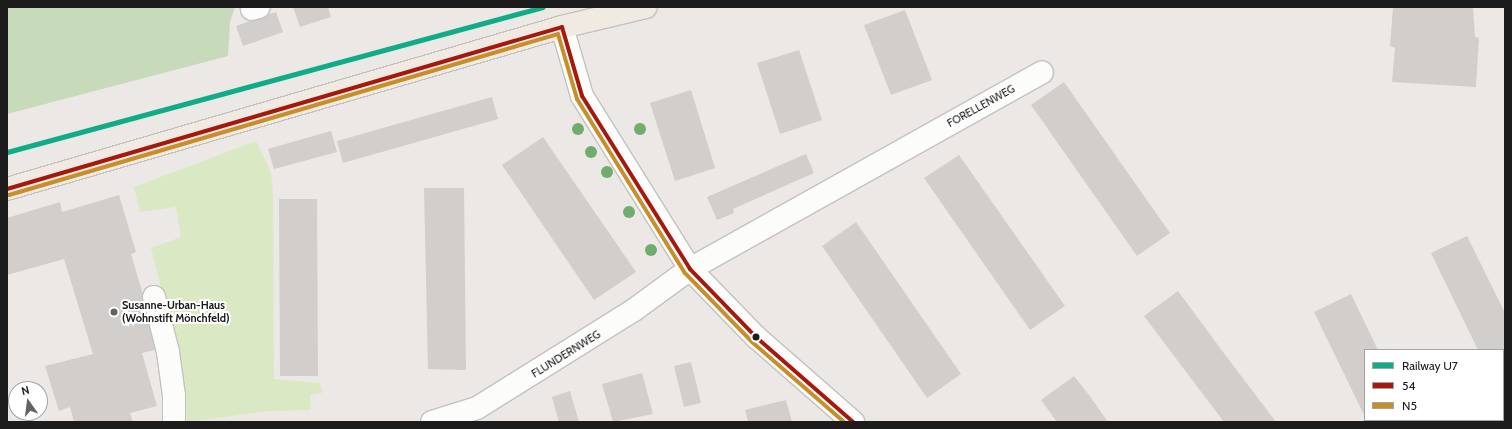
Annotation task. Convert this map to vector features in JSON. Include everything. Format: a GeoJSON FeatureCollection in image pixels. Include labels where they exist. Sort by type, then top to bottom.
{"type":"FeatureCollection","features":[{"type":"Feature","properties":{"kind":"main road"},"geometry":{"type":"LineString","coordinates":[[7,189],[562,27],[646,7]]}},
{"type":"Feature","properties":{"kind":"street"},"geometry":{"type":"LineString","coordinates":[[562,27],[582,96],[690,269],[756,337],[853,422]]}},
{"type":"Feature","properties":{"kind":"street","name":"FORELLENWEG"},"geometry":{"type":"LineString","coordinates":[[690,269],[1042,72]]}},
{"type":"Feature","properties":{"kind":"street","name":"FLUNDERNWEG"},"geometry":{"type":"LineString","coordinates":[[432,422],[477,408],[634,310],[690,269]]}},
{"type":"Feature","properties":{"kind":"street"},"geometry":{"type":"LineString","coordinates":[[154,297],[168,352],[174,396],[174,422]]}},
{"type":"Feature","properties":{"kind":"green space"},"geometry":{"type":"Polygon","coordinates":[[[7,7],[235,7],[230,22],[228,56],[7,114],[7,7]]]}},
{"type":"Feature","properties":{"kind":"green space"},"geometry":{"type":"Polygon","coordinates":[[[256,141],[271,172],[273,194],[274,379],[320,383],[322,393],[310,395],[311,410],[270,411],[187,422],[183,375],[151,248],[181,237],[176,207],[140,212],[134,187],[256,141]]]}},
{"type":"Feature","properties":{"kind":"building"},"geometry":{"type":"Polygon","coordinates":[[[293,7],[328,7],[331,17],[300,27],[293,7]]]}},
{"type":"Feature","properties":{"kind":"building"},"geometry":{"type":"Polygon","coordinates":[[[1393,7],[1473,7],[1475,37],[1479,38],[1476,87],[1392,82],[1395,48],[1390,46],[1393,7]]]}},
{"type":"Feature","properties":{"kind":"building"},"geometry":{"type":"Polygon","coordinates":[[[905,10],[932,80],[891,95],[864,25],[905,10]]]}},
{"type":"Feature","properties":{"kind":"building"},"geometry":{"type":"Polygon","coordinates":[[[276,12],[283,32],[243,46],[236,26],[276,12]]]}},
{"type":"Feature","properties":{"kind":"building"},"geometry":{"type":"Polygon","coordinates":[[[799,50],[822,120],[780,134],[757,63],[799,50]]]}},
{"type":"Feature","properties":{"kind":"building"},"geometry":{"type":"Polygon","coordinates":[[[1064,82],[1170,233],[1137,256],[1031,105],[1064,82]]]}},
{"type":"Feature","properties":{"kind":"building"},"geometry":{"type":"Polygon","coordinates":[[[691,90],[715,168],[675,181],[650,103],[691,90]]]}},
{"type":"Feature","properties":{"kind":"building"},"geometry":{"type":"Polygon","coordinates":[[[492,97],[498,119],[343,163],[337,141],[492,97]]]}},
{"type":"Feature","properties":{"kind":"building"},"geometry":{"type":"Polygon","coordinates":[[[331,131],[337,152],[274,169],[268,149],[331,131]]]}},
{"type":"Feature","properties":{"kind":"building"},"geometry":{"type":"Polygon","coordinates":[[[543,137],[636,272],[594,300],[502,165],[543,137]]]}},
{"type":"Feature","properties":{"kind":"building"},"geometry":{"type":"Polygon","coordinates":[[[806,154],[814,173],[733,209],[734,213],[717,220],[707,197],[806,154]]]}},
{"type":"Feature","properties":{"kind":"building"},"geometry":{"type":"Polygon","coordinates":[[[959,155],[1065,306],[1030,330],[924,178],[959,155]]]}},
{"type":"Feature","properties":{"kind":"building"},"geometry":{"type":"Polygon","coordinates":[[[424,188],[464,188],[466,370],[428,369],[424,188]]]}},
{"type":"Feature","properties":{"kind":"building","name":"Susanne-Urban-Haus (Wohnstift Mönchfeld)"},"geometry":{"type":"Polygon","coordinates":[[[119,195],[136,252],[131,254],[159,349],[142,353],[157,406],[130,413],[133,422],[74,422],[70,407],[59,411],[45,366],[93,354],[64,259],[7,275],[7,218],[60,202],[62,212],[119,195]]]}},
{"type":"Feature","properties":{"kind":"building"},"geometry":{"type":"Polygon","coordinates":[[[279,199],[317,199],[318,376],[280,376],[279,199]]]}},
{"type":"Feature","properties":{"kind":"building"},"geometry":{"type":"Polygon","coordinates":[[[856,222],[961,374],[927,398],[822,246],[856,222]]]}},
{"type":"Feature","properties":{"kind":"building"},"geometry":{"type":"Polygon","coordinates":[[[1467,236],[1505,313],[1505,406],[1504,349],[1478,349],[1431,253],[1467,236]]]}},
{"type":"Feature","properties":{"kind":"building"},"geometry":{"type":"Polygon","coordinates":[[[1178,291],[1276,422],[1224,422],[1144,316],[1178,291]]]}},
{"type":"Feature","properties":{"kind":"building"},"geometry":{"type":"Polygon","coordinates":[[[1351,294],[1378,349],[1364,349],[1364,415],[1314,312],[1351,294]]]}},
{"type":"Feature","properties":{"kind":"building"},"geometry":{"type":"Polygon","coordinates":[[[691,362],[701,403],[684,407],[674,366],[691,362]]]}},
{"type":"Feature","properties":{"kind":"building"},"geometry":{"type":"Polygon","coordinates":[[[642,373],[653,414],[613,422],[602,384],[642,373]]]}},
{"type":"Feature","properties":{"kind":"building"},"geometry":{"type":"Polygon","coordinates":[[[1074,376],[1108,422],[1057,422],[1041,400],[1074,376]]]}},
{"type":"Feature","properties":{"kind":"building"},"geometry":{"type":"Polygon","coordinates":[[[570,391],[579,422],[559,422],[552,397],[570,391]]]}},
{"type":"Feature","properties":{"kind":"building"},"geometry":{"type":"Polygon","coordinates":[[[786,400],[792,422],[748,422],[745,410],[786,400]]]}},
{"type":"Feature","properties":{"kind":"building"},"geometry":{"type":"Polygon","coordinates":[[[1366,421],[1413,422],[1367,422],[1366,421]]]}},
{"type":"Feature","properties":{"kind":"rail line","name":"U7"},"geometry":{"type":"LineString","coordinates":[[7,152],[543,7]]}},
{"type":"Feature","properties":{"kind":"transit line","name":"54"},"geometry":{"type":"LineString","coordinates":[[562,27],[582,96],[690,269],[756,337],[853,422]]}},
{"type":"Feature","properties":{"kind":"transit line","name":"54"},"geometry":{"type":"LineString","coordinates":[[7,189],[562,27]]}},
{"type":"Feature","properties":{"kind":"transit line","name":"N5"},"geometry":{"type":"LineString","coordinates":[[9,195],[558,34],[577,99],[685,273],[752,342],[844,422]]}},
{"type":"Feature","properties":{"kind":"place","name":"Susanne-Urban-Haus (Wohnstift Mönchfeld)"},"geometry":{"type":"Point","coordinates":[114,312]}}]}
